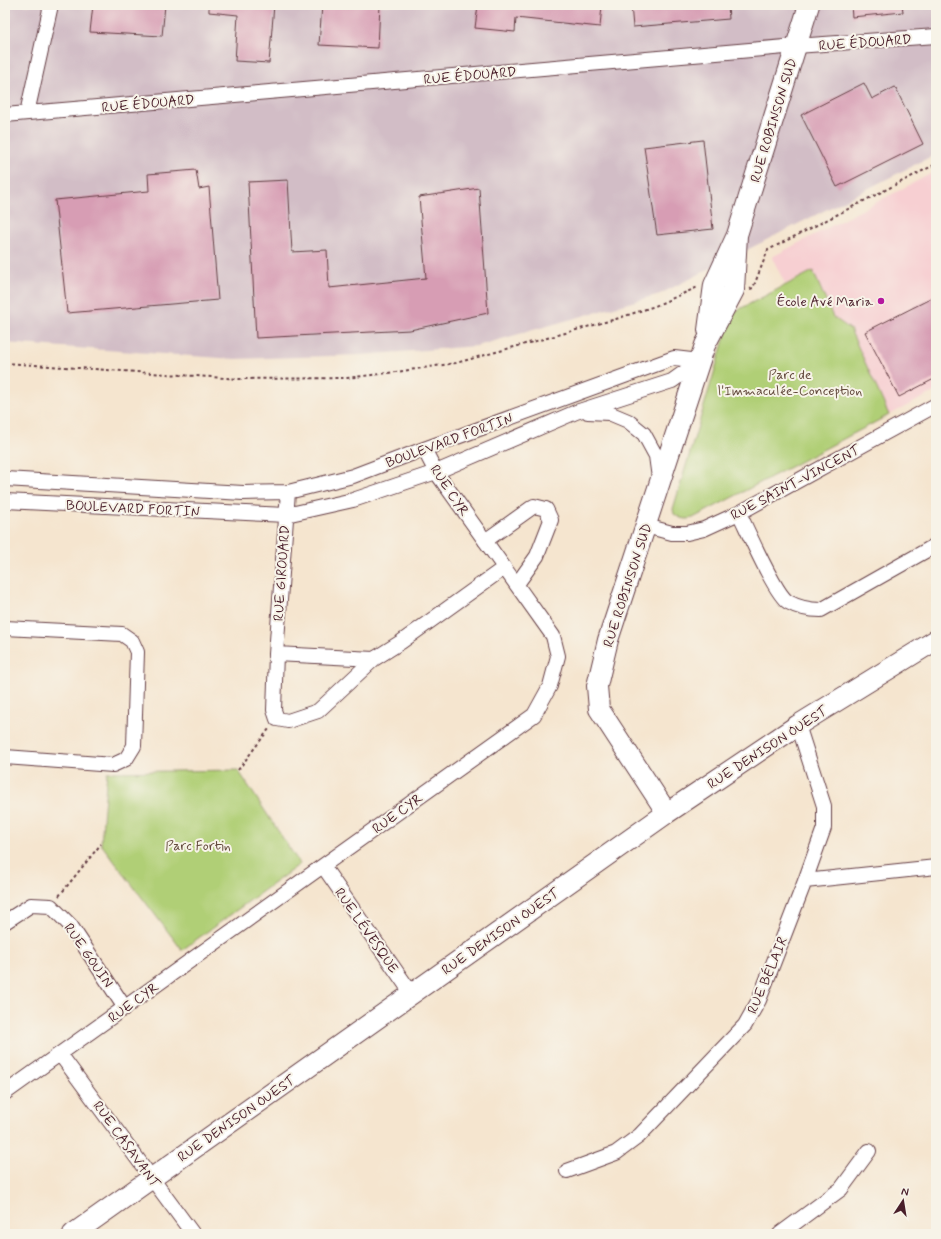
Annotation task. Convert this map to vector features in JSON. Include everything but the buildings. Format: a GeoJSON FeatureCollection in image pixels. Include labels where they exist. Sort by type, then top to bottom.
{"type":"FeatureCollection","features":[{"type":"Feature","properties":{"kind":"street"},"geometry":{"type":"LineString","coordinates":[[27,113],[51,5]]}},
{"type":"Feature","properties":{"kind":"street","name":"RUE ROBINSON SUD"},"geometry":{"type":"LineString","coordinates":[[667,813],[599,709],[597,686],[608,640],[703,353],[714,285],[737,235],[809,5]]}},
{"type":"Feature","properties":{"kind":"street","name":"RUE ÉDOUARD"},"geometry":{"type":"LineString","coordinates":[[5,115],[796,46],[936,36]]}},
{"type":"Feature","properties":{"kind":"street","name":"BOULEVARD FORTIN"},"geometry":{"type":"LineString","coordinates":[[5,501],[286,515],[353,500],[436,472],[576,412],[672,381],[703,353]]}},
{"type":"Feature","properties":{"kind":"street","name":"BOULEVARD FORTIN"},"geometry":{"type":"LineString","coordinates":[[5,479],[243,493],[288,492],[353,476],[424,448],[674,358],[703,353]]}},
{"type":"Feature","properties":{"kind":"street","name":"RUE SAINT-VINCENT"},"geometry":{"type":"LineString","coordinates":[[646,526],[672,533],[687,533],[704,529],[739,513],[936,405]]}},
{"type":"Feature","properties":{"kind":"street","name":"BOULEVARD FORTIN"},"geometry":{"type":"LineString","coordinates":[[576,412],[609,413],[628,421],[644,434],[656,456],[660,482]]}},
{"type":"Feature","properties":{"kind":"street","name":"RUE CYR"},"geometry":{"type":"LineString","coordinates":[[5,1094],[534,716],[550,686],[558,656],[553,636],[436,472],[424,448]]}},
{"type":"Feature","properties":{"kind":"street","name":"BOULEVARD FORTIN"},"geometry":{"type":"LineString","coordinates":[[55,504],[56,482]]}},
{"type":"Feature","properties":{"kind":"street","name":"RUE GIROUARD"},"geometry":{"type":"LineString","coordinates":[[277,719],[274,710],[276,654],[288,492]]}},
{"type":"Feature","properties":{"kind":"street"},"geometry":{"type":"LineString","coordinates":[[484,541],[534,506],[546,509],[551,520],[537,556],[517,584]]}},
{"type":"Feature","properties":{"kind":"street"},"geometry":{"type":"LineString","coordinates":[[739,513],[777,590],[787,601],[807,610],[821,610],[936,545]]}},
{"type":"Feature","properties":{"kind":"street"},"geometry":{"type":"LineString","coordinates":[[277,719],[288,721],[318,711],[374,659],[504,568]]}},
{"type":"Feature","properties":{"kind":"street"},"geometry":{"type":"LineString","coordinates":[[5,628],[122,634],[132,641],[137,652],[134,746],[126,759],[113,765],[5,757]]}},
{"type":"Feature","properties":{"kind":"street","name":"RUE DENISON OUEST"},"geometry":{"type":"LineString","coordinates":[[73,1234],[667,813],[798,725],[936,640]]}},
{"type":"Feature","properties":{"kind":"street"},"geometry":{"type":"LineString","coordinates":[[276,654],[374,659]]}},
{"type":"Feature","properties":{"kind":"street","name":"RUE BÉLAIR"},"geometry":{"type":"LineString","coordinates":[[567,1171],[616,1153],[639,1136],[745,1025],[759,1000],[824,828],[824,806],[798,725]]}},
{"type":"Feature","properties":{"kind":"street","name":"RUE LÉVESQUE"},"geometry":{"type":"LineString","coordinates":[[323,866],[412,994]]}},
{"type":"Feature","properties":{"kind":"street"},"geometry":{"type":"LineString","coordinates":[[805,881],[936,867]]}},
{"type":"Feature","properties":{"kind":"street"},"geometry":{"type":"LineString","coordinates":[[5,922],[31,905],[51,906]]}},
{"type":"Feature","properties":{"kind":"street","name":"RUE GOUIN"},"geometry":{"type":"LineString","coordinates":[[51,906],[71,926],[125,1008]]}},
{"type":"Feature","properties":{"kind":"street","name":"RUE CASAVANT"},"geometry":{"type":"LineString","coordinates":[[60,1054],[194,1234]]}},
{"type":"Feature","properties":{"kind":"street"},"geometry":{"type":"LineString","coordinates":[[780,1234],[841,1189],[869,1150]]}},
{"type":"Feature","properties":{"kind":"path"},"geometry":{"type":"LineString","coordinates":[[768,250],[936,164]]}},
{"type":"Feature","properties":{"kind":"path"},"geometry":{"type":"LineString","coordinates":[[5,363],[240,379],[347,378],[456,363],[616,319],[655,306],[698,287]]}},
{"type":"Feature","properties":{"kind":"path"},"geometry":{"type":"LineString","coordinates":[[238,770],[277,719]]}},
{"type":"Feature","properties":{"kind":"path"},"geometry":{"type":"LineString","coordinates":[[51,906],[101,844]]}},
{"type":"Feature","properties":{"kind":"shaded area"},"geometry":{"type":"Polygon","coordinates":[[[5,5],[936,5],[936,154],[660,294],[477,346],[362,355],[235,359],[5,343],[5,5]]]}},
{"type":"Feature","properties":{"kind":"shaded area","name":"École Avé Maria"},"geometry":{"type":"Polygon","coordinates":[[[936,171],[936,391],[889,415],[850,329],[833,317],[813,271],[785,284],[772,257],[936,171]]]}},
{"type":"Feature","properties":{"kind":"green space","name":"Parc de l'Immaculée-Conception"},"geometry":{"type":"Polygon","coordinates":[[[813,271],[833,317],[850,329],[889,415],[693,518],[683,519],[679,517],[674,514],[673,509],[732,313],[813,271]]]}},
{"type":"Feature","properties":{"kind":"green space","name":"Parc Fortin"},"geometry":{"type":"Polygon","coordinates":[[[238,770],[300,864],[182,950],[101,844],[107,772],[238,770]]]}},
{"type":"Feature","properties":{"kind":"place","name":"École Avé Maria"},"geometry":{"type":"Point","coordinates":[881,301]}}]}
